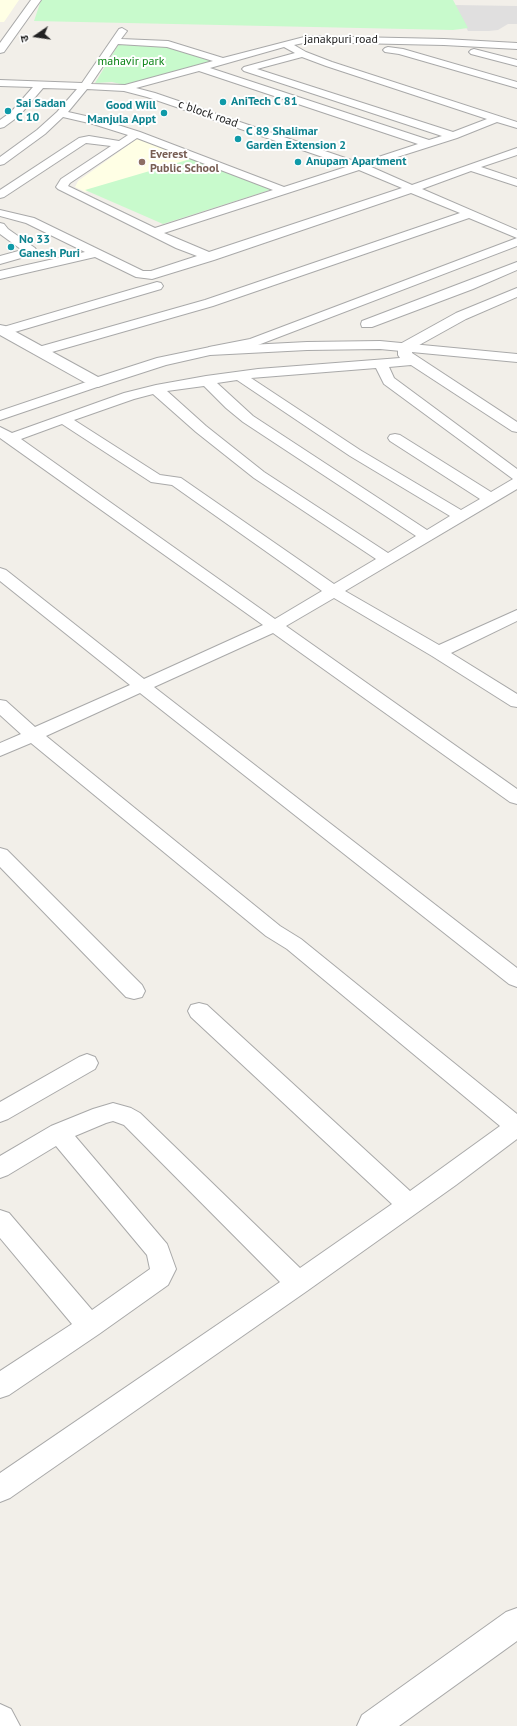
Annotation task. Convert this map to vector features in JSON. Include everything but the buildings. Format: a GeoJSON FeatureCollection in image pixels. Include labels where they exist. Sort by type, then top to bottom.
{"type":"FeatureCollection","features":[{"type":"Feature","properties":{"kind":"street"},"geometry":{"type":"LineString","coordinates":[[0,39],[30,0]]}},
{"type":"Feature","properties":{"kind":"street"},"geometry":{"type":"LineString","coordinates":[[0,50],[36,0]]}},
{"type":"Feature","properties":{"kind":"street"},"geometry":{"type":"LineString","coordinates":[[0,162],[40,132],[60,114],[85,86],[122,31]]}},
{"type":"Feature","properties":{"kind":"street","name":"janakpuri road"},"geometry":{"type":"LineString","coordinates":[[124,88],[222,60],[308,39],[432,41],[517,46]]}},
{"type":"Feature","properties":{"kind":"street"},"geometry":{"type":"LineString","coordinates":[[382,40],[383,50],[400,51],[517,84]]}},
{"type":"Feature","properties":{"kind":"street"},"geometry":{"type":"LineString","coordinates":[[115,41],[168,44],[222,60]]}},
{"type":"Feature","properties":{"kind":"street"},"geometry":{"type":"LineString","coordinates":[[432,41],[517,63]]}},
{"type":"Feature","properties":{"kind":"street"},"geometry":{"type":"LineString","coordinates":[[285,44],[303,54],[517,125]]}},
{"type":"Feature","properties":{"kind":"street"},"geometry":{"type":"LineString","coordinates":[[443,44],[430,50],[502,69]]}},
{"type":"Feature","properties":{"kind":"street"},"geometry":{"type":"LineString","coordinates":[[223,76],[303,54]]}},
{"type":"Feature","properties":{"kind":"street"},"geometry":{"type":"LineString","coordinates":[[198,67],[429,144]]}},
{"type":"Feature","properties":{"kind":"street"},"geometry":{"type":"LineString","coordinates":[[247,69],[453,136]]}},
{"type":"Feature","properties":{"kind":"street","name":"c block road"},"geometry":{"type":"LineString","coordinates":[[0,82],[124,88],[170,101],[359,166],[517,234]]}},
{"type":"Feature","properties":{"kind":"street"},"geometry":{"type":"LineString","coordinates":[[0,125],[15,114],[41,84]]}},
{"type":"Feature","properties":{"kind":"street"},"geometry":{"type":"LineString","coordinates":[[60,114],[95,121],[136,134],[285,191]]}},
{"type":"Feature","properties":{"kind":"street"},"geometry":{"type":"LineString","coordinates":[[155,232],[429,144],[496,119]]}},
{"type":"Feature","properties":{"kind":"street"},"geometry":{"type":"LineString","coordinates":[[136,134],[65,181],[62,187],[180,245],[210,257]]}},
{"type":"Feature","properties":{"kind":"street"},"geometry":{"type":"LineString","coordinates":[[0,196],[83,140],[89,139],[120,144]]}},
{"type":"Feature","properties":{"kind":"street"},"geometry":{"type":"LineString","coordinates":[[0,213],[30,220],[96,253],[147,276],[158,274],[210,257],[472,168],[517,151]]}},
{"type":"Feature","properties":{"kind":"street"},"geometry":{"type":"LineString","coordinates":[[472,168],[517,183]]}},
{"type":"Feature","properties":{"kind":"street"},"geometry":{"type":"LineString","coordinates":[[40,351],[217,301],[405,238],[469,214]]}},
{"type":"Feature","properties":{"kind":"street"},"geometry":{"type":"LineString","coordinates":[[0,260],[31,251],[1,230]]}},
{"type":"Feature","properties":{"kind":"street"},"geometry":{"type":"LineString","coordinates":[[0,416],[162,361],[253,342],[517,242]]}},
{"type":"Feature","properties":{"kind":"street"},"geometry":{"type":"LineString","coordinates":[[0,275],[96,253]]}},
{"type":"Feature","properties":{"kind":"street"},"geometry":{"type":"LineString","coordinates":[[367,324],[469,286],[517,266]]}},
{"type":"Feature","properties":{"kind":"street"},"geometry":{"type":"LineString","coordinates":[[1,330],[158,286]]}},
{"type":"Feature","properties":{"kind":"street"},"geometry":{"type":"LineString","coordinates":[[408,354],[461,316],[517,292]]}},
{"type":"Feature","properties":{"kind":"street"},"geometry":{"type":"LineString","coordinates":[[1,330],[89,379],[98,382]]}},
{"type":"Feature","properties":{"kind":"street"},"geometry":{"type":"LineString","coordinates":[[210,351],[380,344],[408,354],[516,427]]}},
{"type":"Feature","properties":{"kind":"street"},"geometry":{"type":"LineString","coordinates":[[5,434],[63,419],[129,396],[156,389],[206,380],[381,362],[408,354],[517,358]]}},
{"type":"Feature","properties":{"kind":"street"},"geometry":{"type":"LineString","coordinates":[[381,362],[384,373],[389,381],[517,476]]}},
{"type":"Feature","properties":{"kind":"street"},"geometry":{"type":"LineString","coordinates":[[240,376],[254,387],[355,453],[461,516]]}},
{"type":"Feature","properties":{"kind":"street"},"geometry":{"type":"LineString","coordinates":[[206,380],[231,405],[248,418],[426,536]]}},
{"type":"Feature","properties":{"kind":"street"},"geometry":{"type":"LineString","coordinates":[[156,389],[201,429],[259,475],[388,560]]}},
{"type":"Feature","properties":{"kind":"street"},"geometry":{"type":"LineString","coordinates":[[63,419],[156,479],[176,482],[333,591],[438,652],[517,702]]}},
{"type":"Feature","properties":{"kind":"street"},"geometry":{"type":"LineString","coordinates":[[5,434],[517,798]]}},
{"type":"Feature","properties":{"kind":"street"},"geometry":{"type":"LineString","coordinates":[[395,438],[489,498]]}},
{"type":"Feature","properties":{"kind":"street"},"geometry":{"type":"LineString","coordinates":[[0,750],[275,626],[517,482]]}},
{"type":"Feature","properties":{"kind":"street"},"geometry":{"type":"LineString","coordinates":[[0,573],[517,979]]}},
{"type":"Feature","properties":{"kind":"street"},"geometry":{"type":"LineString","coordinates":[[438,652],[517,615]]}},
{"type":"Feature","properties":{"kind":"street"},"geometry":{"type":"LineString","coordinates":[[0,706],[33,735],[273,931],[294,944],[517,1126],[447,1178],[408,1204],[298,1283],[0,1489]]}},
{"type":"Feature","properties":{"kind":"street"},"geometry":{"type":"LineString","coordinates":[[0,855],[8,874],[134,991]]}},
{"type":"Feature","properties":{"kind":"street"},"geometry":{"type":"LineString","coordinates":[[199,1010],[408,1204]]}},
{"type":"Feature","properties":{"kind":"street"},"geometry":{"type":"LineString","coordinates":[[0,1113],[87,1063]]}},
{"type":"Feature","properties":{"kind":"street"},"geometry":{"type":"LineString","coordinates":[[0,1168],[59,1133],[101,1115],[113,1112],[123,1114],[132,1119],[298,1283]]}},
{"type":"Feature","properties":{"kind":"street"},"geometry":{"type":"LineString","coordinates":[[0,1386],[90,1326],[159,1277],[163,1269],[158,1251],[59,1133]]}},
{"type":"Feature","properties":{"kind":"street"},"geometry":{"type":"LineString","coordinates":[[0,1220],[90,1326]]}},
{"type":"Feature","properties":{"kind":"street"},"geometry":{"type":"LineString","coordinates":[[373,1726],[517,1623]]}},
{"type":"Feature","properties":{"kind":"street"},"geometry":{"type":"LineString","coordinates":[[0,1720],[4,1726]]}},
{"type":"Feature","properties":{"kind":"shaded area"},"geometry":{"type":"Polygon","coordinates":[[[0,0],[19,0],[4,22],[0,22],[0,0]]]}},
{"type":"Feature","properties":{"kind":"shaded area"},"geometry":{"type":"Polygon","coordinates":[[[455,5],[517,6],[517,24],[508,24],[498,30],[468,31],[455,5]]]}},
{"type":"Feature","properties":{"kind":"shaded area","name":"Everest Public School"},"geometry":{"type":"Polygon","coordinates":[[[137,139],[142,139],[195,159],[85,192],[75,187],[78,181],[137,139]]]}},
{"type":"Feature","properties":{"kind":"green space"},"geometry":{"type":"Polygon","coordinates":[[[41,0],[453,0],[468,28],[453,30],[34,21],[41,0]]]}},
{"type":"Feature","properties":{"kind":"green space","name":"mahavir park"},"geometry":{"type":"Polygon","coordinates":[[[120,42],[157,43],[220,59],[125,85],[112,82],[95,83],[120,42]]]}},
{"type":"Feature","properties":{"kind":"green space"},"geometry":{"type":"Polygon","coordinates":[[[194,158],[276,188],[163,224],[85,190],[194,158]]]}},
{"type":"Feature","properties":{"kind":"place","name":"AniTech C 81"},"geometry":{"type":"Point","coordinates":[223,102]}},
{"type":"Feature","properties":{"kind":"place","name":"Sai Sadan C 10"},"geometry":{"type":"Point","coordinates":[8,111]}},
{"type":"Feature","properties":{"kind":"place","name":"Good Will Manjula Appt"},"geometry":{"type":"Point","coordinates":[164,113]}},
{"type":"Feature","properties":{"kind":"place","name":"C 89 Shalimar Garden Extension 2"},"geometry":{"type":"Point","coordinates":[238,139]}},
{"type":"Feature","properties":{"kind":"place","name":"Everest Public School"},"geometry":{"type":"Point","coordinates":[142,162]}},
{"type":"Feature","properties":{"kind":"place","name":"Anupam Apartment"},"geometry":{"type":"Point","coordinates":[298,162]}},
{"type":"Feature","properties":{"kind":"place","name":"No 33 Ganesh Puri"},"geometry":{"type":"Point","coordinates":[11,247]}}]}
